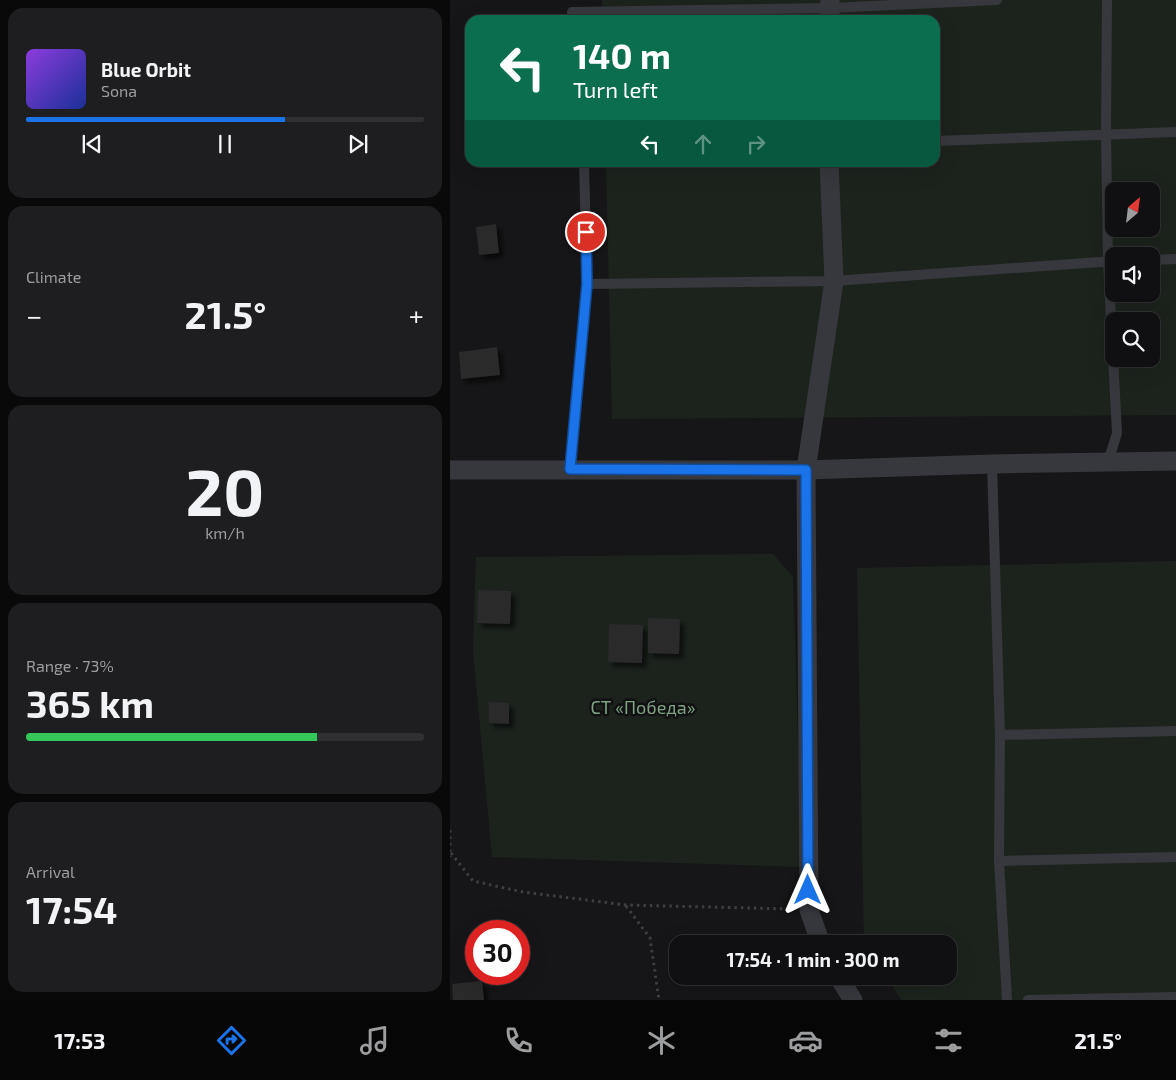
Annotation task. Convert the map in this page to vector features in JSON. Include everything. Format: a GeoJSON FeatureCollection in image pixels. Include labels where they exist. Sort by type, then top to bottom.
{"type":"FeatureCollection","features":[{"type":"Feature","properties":{"kind":"street"},"geometry":{"type":"LineString","coordinates":[[818,935],[808,910],[806,470],[834,281],[829,167]]}},
{"type":"Feature","properties":{"kind":"street"},"geometry":{"type":"LineString","coordinates":[[450,470],[806,470],[1176,461]]}},
{"type":"Feature","properties":{"kind":"street"},"geometry":{"type":"LineString","coordinates":[[844,985],[853,1000]]}},
{"type":"Feature","properties":{"kind":"lane"},"geometry":{"type":"LineString","coordinates":[[572,15],[572,12],[830,9],[996,0]]}},
{"type":"Feature","properties":{"kind":"lane"},"geometry":{"type":"LineString","coordinates":[[1107,0],[1106,134],[1110,247]]}},
{"type":"Feature","properties":{"kind":"lane"},"geometry":{"type":"LineString","coordinates":[[940,141],[1176,132]]}},
{"type":"Feature","properties":{"kind":"lane"},"geometry":{"type":"LineString","coordinates":[[570,469],[587,284],[584,167]]}},
{"type":"Feature","properties":{"kind":"lane"},"geometry":{"type":"LineString","coordinates":[[1160,260],[1176,260]]}},
{"type":"Feature","properties":{"kind":"lane"},"geometry":{"type":"LineString","coordinates":[[587,284],[834,281],[1105,261]]}},
{"type":"Feature","properties":{"kind":"lane"},"geometry":{"type":"LineString","coordinates":[[1108,462],[1116,433],[1112,302]]}},
{"type":"Feature","properties":{"kind":"lane"},"geometry":{"type":"LineString","coordinates":[[992,464],[1000,735],[999,861],[1007,1000]]}},
{"type":"Feature","properties":{"kind":"lane"},"geometry":{"type":"LineString","coordinates":[[1000,735],[1176,731]]}},
{"type":"Feature","properties":{"kind":"lane"},"geometry":{"type":"LineString","coordinates":[[999,861],[1176,857]]}},
{"type":"Feature","properties":{"kind":"lane"},"geometry":{"type":"LineString","coordinates":[[1028,1000],[1176,997]]}},
{"type":"Feature","properties":{"kind":"path"},"geometry":{"type":"LineString","coordinates":[[450,830],[451,855],[473,881],[523,892],[626,905],[808,910]]}},
{"type":"Feature","properties":{"kind":"path"},"geometry":{"type":"LineString","coordinates":[[626,905],[650,938],[659,1000]]}},
{"type":"Feature","properties":{"kind":"green space"},"geometry":{"type":"Polygon","coordinates":[[[602,0],[1176,0],[1176,415],[612,419],[606,167],[940,167],[940,15],[602,15],[602,0]]]}},
{"type":"Feature","properties":{"kind":"green space","name":"СТ «Победа»"},"geometry":{"type":"Polygon","coordinates":[[[773,554],[793,577],[802,867],[492,857],[473,650],[476,557],[773,554]]]}},
{"type":"Feature","properties":{"kind":"green space"},"geometry":{"type":"Polygon","coordinates":[[[1176,561],[1176,1000],[901,1000],[892,985],[957,985],[957,935],[864,935],[857,568],[1176,561]]]}},
{"type":"Feature","properties":{"kind":"building"},"geometry":{"type":"Polygon","coordinates":[[[496,224],[499,253],[479,255],[476,227],[496,224]]]}},
{"type":"Feature","properties":{"kind":"building"},"geometry":{"type":"Polygon","coordinates":[[[497,347],[500,375],[461,379],[459,352],[497,347]]]}},
{"type":"Feature","properties":{"kind":"building"},"geometry":{"type":"Polygon","coordinates":[[[478,590],[511,591],[510,624],[477,623],[478,590]]]}},
{"type":"Feature","properties":{"kind":"building"},"geometry":{"type":"Polygon","coordinates":[[[648,618],[680,619],[679,654],[648,653],[648,618]]]}},
{"type":"Feature","properties":{"kind":"building"},"geometry":{"type":"Polygon","coordinates":[[[609,624],[643,625],[642,663],[608,662],[609,624]]]}},
{"type":"Feature","properties":{"kind":"building"},"geometry":{"type":"Polygon","coordinates":[[[489,702],[509,703],[509,724],[489,723],[489,702]]]}},
{"type":"Feature","properties":{"kind":"building"},"geometry":{"type":"Polygon","coordinates":[[[465,983],[465,985],[482,985],[484,1000],[453,1000],[452,984],[465,983]]]}},
{"type":"Feature","properties":{"kind":"route"},"geometry":{"type":"LineString","coordinates":[[586,232],[587,284],[570,469],[806,470],[808,890]]}}]}
